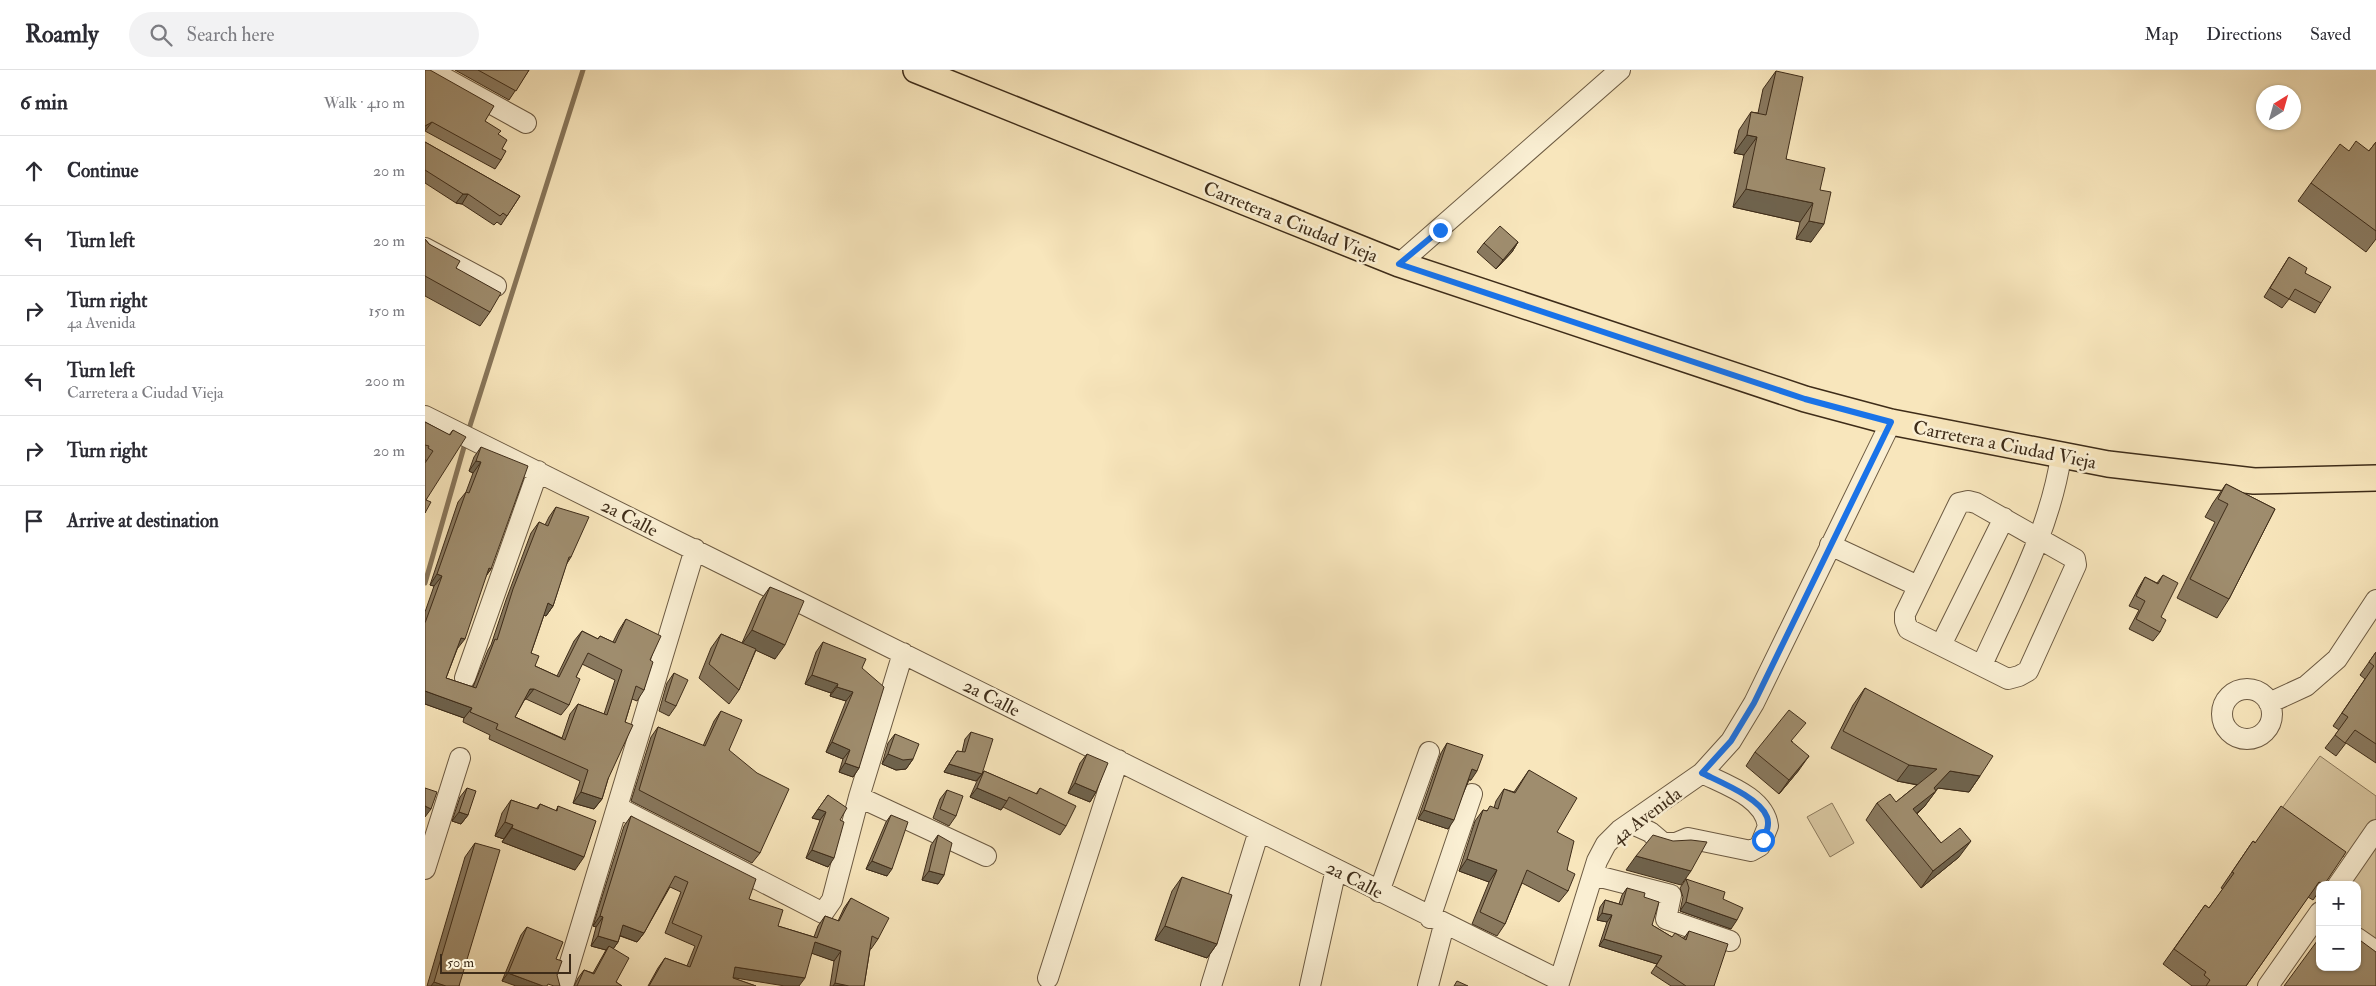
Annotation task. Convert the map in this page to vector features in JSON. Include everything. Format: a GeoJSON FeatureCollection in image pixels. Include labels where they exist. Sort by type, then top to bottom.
{"type":"FeatureCollection","features":[{"type":"Feature","properties":{"kind":"main road","name":"Carretera a Ciudad Vieja"},"geometry":{"type":"LineString","coordinates":[[916,70],[1399,264],[1805,399],[1891,422],[2108,464],[2254,481],[2376,478]]}},
{"type":"Feature","properties":{"kind":"street"},"geometry":{"type":"LineString","coordinates":[[430,70],[526,123]]}},
{"type":"Feature","properties":{"kind":"street"},"geometry":{"type":"LineString","coordinates":[[1399,264],[1620,70]]}},
{"type":"Feature","properties":{"kind":"street"},"geometry":{"type":"LineString","coordinates":[[425,248],[496,286]]}},
{"type":"Feature","properties":{"kind":"street","name":"2a Calle"},"geometry":{"type":"LineString","coordinates":[[425,416],[1118,760],[1559,983]]}},
{"type":"Feature","properties":{"kind":"street","name":"4a Avenida"},"geometry":{"type":"LineString","coordinates":[[1559,983],[1593,875],[1606,844],[1630,823],[1702,773],[1731,741],[1754,703],[1891,422]]}},
{"type":"Feature","properties":{"kind":"street"},"geometry":{"type":"LineString","coordinates":[[1982,666],[2040,537],[2057,488],[2061,456]]}},
{"type":"Feature","properties":{"kind":"street"},"geometry":{"type":"LineString","coordinates":[[465,678],[538,471]]}},
{"type":"Feature","properties":{"kind":"street"},"geometry":{"type":"LineString","coordinates":[[1968,501],[1976,503],[2040,537],[2075,558],[2077,565],[2028,671],[2008,679],[1908,628],[1905,614],[1959,503],[1968,501]]}},
{"type":"Feature","properties":{"kind":"street"},"geometry":{"type":"LineString","coordinates":[[1941,645],[2004,518]]}},
{"type":"Feature","properties":{"kind":"street"},"geometry":{"type":"LineString","coordinates":[[1830,545],[1918,586]]}},
{"type":"Feature","properties":{"kind":"street"},"geometry":{"type":"LineString","coordinates":[[563,986],[695,549]]}},
{"type":"Feature","properties":{"kind":"street"},"geometry":{"type":"LineString","coordinates":[[2269,702],[2306,686],[2337,659],[2376,600]]}},
{"type":"Feature","properties":{"kind":"street"},"geometry":{"type":"LineString","coordinates":[[617,807],[823,913],[832,900],[859,797],[903,653]]}},
{"type":"Feature","properties":{"kind":"street"},"geometry":{"type":"LineString","coordinates":[[1379,892],[1429,752]]}},
{"type":"Feature","properties":{"kind":"street"},"geometry":{"type":"LineString","coordinates":[[425,868],[460,758]]}},
{"type":"Feature","properties":{"kind":"street"},"geometry":{"type":"LineString","coordinates":[[1048,978],[1118,760]]}},
{"type":"Feature","properties":{"kind":"street"},"geometry":{"type":"LineString","coordinates":[[1630,823],[1650,832],[1663,843],[1676,843],[1688,838],[1751,850],[1760,846],[1768,826],[1764,812],[1756,802],[1702,773]]}},
{"type":"Feature","properties":{"kind":"street"},"geometry":{"type":"LineString","coordinates":[[1427,986],[1437,921],[1472,794]]}},
{"type":"Feature","properties":{"kind":"street"},"geometry":{"type":"LineString","coordinates":[[859,797],[986,856]]}},
{"type":"Feature","properties":{"kind":"street"},"geometry":{"type":"LineString","coordinates":[[2342,881],[2376,830]]}},
{"type":"Feature","properties":{"kind":"street"},"geometry":{"type":"LineString","coordinates":[[1211,986],[1259,831]]}},
{"type":"Feature","properties":{"kind":"street"},"geometry":{"type":"LineString","coordinates":[[1310,986],[1336,869]]}},
{"type":"Feature","properties":{"kind":"street"},"geometry":{"type":"LineString","coordinates":[[1593,875],[1671,895],[1666,919],[1730,941]]}},
{"type":"Feature","properties":{"kind":"street"},"geometry":{"type":"LineString","coordinates":[[2268,986],[2316,918]]}},
{"type":"Feature","properties":{"kind":"street"},"geometry":{"type":"LineString","coordinates":[[2361,941],[2376,951]]}},
{"type":"Feature","properties":{"kind":"shaded area"},"geometry":{"type":"Polygon","coordinates":[[[2320,756],[2376,796],[2376,946],[2361,936],[2361,881],[2353,881],[2361,869],[2280,811],[2320,756]]]}},
{"type":"Feature","properties":{"kind":"shaded area"},"geometry":{"type":"Polygon","coordinates":[[[1832,803],[1854,843],[1830,857],[1807,817],[1832,803]]]}},
{"type":"Feature","properties":{"kind":"building"},"geometry":{"type":"Polygon","coordinates":[[[425,70],[430,70],[494,106],[485,121],[501,131],[498,134],[507,140],[502,149],[506,151],[501,160],[432,122],[425,126],[425,70]]]}},
{"type":"Feature","properties":{"kind":"building"},"geometry":{"type":"Polygon","coordinates":[[[478,70],[529,70],[516,91],[478,70]]]}},
{"type":"Feature","properties":{"kind":"building"},"geometry":{"type":"Polygon","coordinates":[[[1776,71],[1803,77],[1786,159],[1825,168],[1820,190],[1831,192],[1824,224],[1809,221],[1813,203],[1746,189],[1757,137],[1747,135],[1751,112],[1766,115],[1776,71]]]}},
{"type":"Feature","properties":{"kind":"building"},"geometry":{"type":"Polygon","coordinates":[[[2356,141],[2369,151],[2376,142],[2376,231],[2311,183],[2340,144],[2349,151],[2356,141]]]}},
{"type":"Feature","properties":{"kind":"building"},"geometry":{"type":"Polygon","coordinates":[[[425,142],[520,196],[507,216],[503,213],[500,216],[468,194],[463,194],[425,170],[425,142]]]}},
{"type":"Feature","properties":{"kind":"building"},"geometry":{"type":"Polygon","coordinates":[[[1500,226],[1518,242],[1503,260],[1484,243],[1500,226]]]}},
{"type":"Feature","properties":{"kind":"building"},"geometry":{"type":"Polygon","coordinates":[[[425,239],[429,244],[460,261],[456,268],[501,293],[490,312],[425,276],[425,239]]]}},
{"type":"Feature","properties":{"kind":"building"},"geometry":{"type":"Polygon","coordinates":[[[2289,257],[2307,268],[2305,273],[2331,287],[2321,303],[2295,289],[2289,299],[2270,288],[2289,257]]]}},
{"type":"Feature","properties":{"kind":"building"},"geometry":{"type":"Polygon","coordinates":[[[425,422],[450,435],[453,430],[466,437],[426,500],[431,502],[425,513],[425,463],[433,451],[428,448],[429,446],[425,445],[425,422]]]}},
{"type":"Feature","properties":{"kind":"building"},"geometry":{"type":"Polygon","coordinates":[[[481,447],[528,466],[491,569],[489,568],[465,639],[461,638],[446,678],[476,688],[495,639],[497,640],[513,589],[539,522],[548,526],[556,507],[589,517],[571,557],[569,557],[553,606],[548,603],[531,653],[539,656],[535,666],[559,677],[582,631],[598,639],[600,636],[615,643],[626,619],[661,636],[650,660],[653,662],[644,690],[636,686],[625,722],[633,725],[608,779],[602,799],[581,792],[588,770],[496,729],[498,724],[470,712],[472,708],[425,691],[425,623],[442,576],[437,574],[466,492],[469,493],[481,462],[476,461],[481,447]],[[588,653],[576,677],[580,679],[569,705],[534,689],[530,689],[515,717],[565,740],[578,704],[607,715],[622,670],[588,653]]]}},
{"type":"Feature","properties":{"kind":"building"},"geometry":{"type":"Polygon","coordinates":[[[2226,484],[2275,509],[2229,599],[2190,579],[2228,504],[2218,499],[2226,484]]]}},
{"type":"Feature","properties":{"kind":"building"},"geometry":{"type":"Polygon","coordinates":[[[2163,575],[2178,583],[2161,617],[2166,620],[2160,632],[2136,619],[2145,601],[2136,596],[2145,577],[2158,584],[2163,575]]]}},
{"type":"Feature","properties":{"kind":"building"},"geometry":{"type":"Polygon","coordinates":[[[770,587],[804,601],[785,645],[752,630],[770,587]]]}},
{"type":"Feature","properties":{"kind":"building"},"geometry":{"type":"Polygon","coordinates":[[[721,634],[756,649],[739,690],[709,664],[721,634]]]}},
{"type":"Feature","properties":{"kind":"building"},"geometry":{"type":"Polygon","coordinates":[[[823,642],[866,659],[862,668],[884,687],[859,768],[845,763],[850,750],[832,742],[853,692],[837,687],[838,684],[812,675],[823,642]]]}},
{"type":"Feature","properties":{"kind":"building"},"geometry":{"type":"Polygon","coordinates":[[[2376,652],[2376,744],[2355,730],[2345,743],[2335,735],[2348,717],[2342,713],[2374,666],[2369,662],[2376,652]]]}},
{"type":"Feature","properties":{"kind":"building"},"geometry":{"type":"Polygon","coordinates":[[[674,673],[688,680],[676,706],[665,701],[674,673]]]}},
{"type":"Feature","properties":{"kind":"building"},"geometry":{"type":"Polygon","coordinates":[[[1865,688],[1993,756],[1980,776],[1950,771],[1934,788],[1936,791],[1913,809],[1941,843],[1960,828],[1971,841],[1933,871],[1877,803],[1890,794],[1896,802],[1937,769],[1909,765],[1843,731],[1865,688]]]}},
{"type":"Feature","properties":{"kind":"building"},"geometry":{"type":"Polygon","coordinates":[[[1789,710],[1806,723],[1791,741],[1809,756],[1789,780],[1755,752],[1789,710]]]}},
{"type":"Feature","properties":{"kind":"building"},"geometry":{"type":"Polygon","coordinates":[[[721,711],[742,720],[729,750],[757,773],[789,789],[760,853],[639,790],[658,727],[705,746],[721,711]]]}},
{"type":"Feature","properties":{"kind":"building"},"geometry":{"type":"Polygon","coordinates":[[[971,732],[993,739],[982,774],[949,764],[957,751],[965,752],[971,732]]]}},
{"type":"Feature","properties":{"kind":"building"},"geometry":{"type":"Polygon","coordinates":[[[895,734],[919,744],[913,759],[903,760],[888,754],[895,734]]]}},
{"type":"Feature","properties":{"kind":"building"},"geometry":{"type":"Polygon","coordinates":[[[1447,743],[1483,755],[1477,771],[1472,769],[1454,820],[1424,810],[1447,743]]]}},
{"type":"Feature","properties":{"kind":"building"},"geometry":{"type":"Polygon","coordinates":[[[1087,754],[1108,763],[1096,792],[1075,783],[1087,754]]]}},
{"type":"Feature","properties":{"kind":"building"},"geometry":{"type":"Polygon","coordinates":[[[1529,770],[1577,798],[1557,832],[1574,841],[1567,870],[1575,874],[1568,891],[1527,870],[1505,924],[1480,912],[1497,870],[1467,859],[1483,810],[1487,811],[1490,806],[1498,809],[1504,789],[1515,793],[1529,770]]]}},
{"type":"Feature","properties":{"kind":"building"},"geometry":{"type":"Polygon","coordinates":[[[984,771],[1037,794],[1040,788],[1076,806],[1066,826],[1009,797],[1007,801],[977,788],[984,771]]]}},
{"type":"Feature","properties":{"kind":"building"},"geometry":{"type":"Polygon","coordinates":[[[425,788],[437,792],[431,809],[425,806],[425,788]]]}},
{"type":"Feature","properties":{"kind":"building"},"geometry":{"type":"Polygon","coordinates":[[[467,788],[476,791],[468,815],[459,812],[467,788]]]}},
{"type":"Feature","properties":{"kind":"building"},"geometry":{"type":"Polygon","coordinates":[[[947,790],[963,796],[956,816],[940,809],[947,790]]]}},
{"type":"Feature","properties":{"kind":"building"},"geometry":{"type":"Polygon","coordinates":[[[828,795],[847,808],[840,820],[844,822],[834,858],[812,850],[826,812],[818,809],[828,795]]]}},
{"type":"Feature","properties":{"kind":"building"},"geometry":{"type":"Polygon","coordinates":[[[511,800],[538,809],[540,804],[557,811],[558,806],[596,821],[584,857],[512,828],[513,825],[505,822],[511,800]]]}},
{"type":"Feature","properties":{"kind":"building"},"geometry":{"type":"Polygon","coordinates":[[[2281,806],[2346,852],[2327,881],[2316,881],[2316,886],[2246,986],[2206,986],[2210,980],[2204,975],[2206,972],[2174,949],[2205,905],[2209,908],[2234,873],[2232,872],[2253,841],[2255,843],[2281,806]]]}},
{"type":"Feature","properties":{"kind":"building"},"geometry":{"type":"Polygon","coordinates":[[[891,815],[908,822],[892,869],[872,861],[891,815]]]}},
{"type":"Feature","properties":{"kind":"building"},"geometry":{"type":"Polygon","coordinates":[[[631,816],[756,879],[749,899],[783,910],[778,926],[817,938],[825,916],[839,921],[851,898],[889,918],[878,939],[872,936],[864,986],[849,986],[835,983],[841,951],[815,942],[805,978],[735,967],[733,978],[756,986],[649,986],[665,958],[690,967],[702,936],[672,923],[688,882],[675,876],[644,933],[623,925],[618,942],[598,936],[603,917],[600,916],[631,816]]]}},
{"type":"Feature","properties":{"kind":"building"},"geometry":{"type":"Polygon","coordinates":[[[938,835],[952,843],[944,875],[929,871],[938,835]]]}},
{"type":"Feature","properties":{"kind":"building"},"geometry":{"type":"Polygon","coordinates":[[[1653,835],[1673,841],[1691,840],[1707,842],[1691,871],[1636,856],[1653,835]]]}},
{"type":"Feature","properties":{"kind":"building"},"geometry":{"type":"Polygon","coordinates":[[[475,843],[500,850],[459,986],[446,986],[434,982],[475,843]]]}},
{"type":"Feature","properties":{"kind":"building"},"geometry":{"type":"Polygon","coordinates":[[[1182,877],[1232,895],[1217,944],[1165,926],[1182,877]]]}},
{"type":"Feature","properties":{"kind":"building"},"geometry":{"type":"Polygon","coordinates":[[[1686,879],[1725,892],[1723,899],[1743,908],[1737,920],[1686,902],[1689,888],[1686,879]]]}},
{"type":"Feature","properties":{"kind":"building"},"geometry":{"type":"Polygon","coordinates":[[[1627,888],[1645,893],[1644,897],[1659,902],[1652,925],[1672,937],[1675,933],[1686,940],[1689,931],[1728,944],[1714,986],[1686,986],[1656,966],[1662,956],[1604,939],[1612,915],[1602,913],[1605,900],[1622,905],[1627,888]]]}},
{"type":"Feature","properties":{"kind":"building"},"geometry":{"type":"Polygon","coordinates":[[[527,927],[563,942],[556,959],[562,961],[557,975],[560,986],[548,984],[543,986],[508,973],[527,927]]]}},
{"type":"Feature","properties":{"kind":"building"},"geometry":{"type":"Polygon","coordinates":[[[2361,941],[2376,952],[2376,986],[2284,986],[2316,942],[2316,971],[2361,971],[2361,941]]]}},
{"type":"Feature","properties":{"kind":"building"},"geometry":{"type":"Polygon","coordinates":[[[609,946],[629,958],[616,982],[622,986],[577,986],[584,970],[594,974],[609,946]]]}},
{"type":"Feature","properties":{"kind":"building"},"geometry":{"type":"Polygon","coordinates":[[[1457,981],[1468,986],[1454,986],[1457,981]]]}},
{"type":"Feature","properties":{"kind":"waterway"},"geometry":{"type":"LineString","coordinates":[[468,432],[583,70]]}},
{"type":"Feature","properties":{"kind":"waterway"},"geometry":{"type":"LineString","coordinates":[[425,583],[466,440]]}},
{"type":"Feature","properties":{"kind":"route"},"geometry":{"type":"LineString","coordinates":[[1440,230],[1399,264],[1805,399],[1891,422],[1754,703],[1731,741],[1702,773],[1756,802],[1767,817],[1768,826],[1763,840]]}}]}
